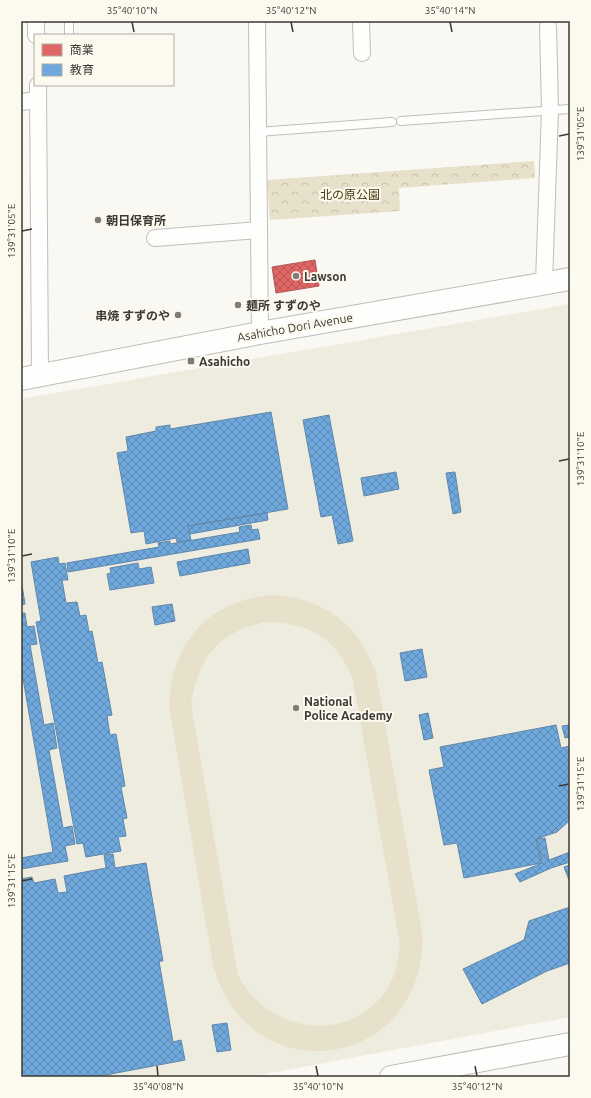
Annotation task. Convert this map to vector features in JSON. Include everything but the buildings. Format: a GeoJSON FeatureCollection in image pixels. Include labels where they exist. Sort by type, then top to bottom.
{"type":"FeatureCollection","features":[{"type":"Feature","properties":{"kind":"street"},"geometry":{"type":"LineString","coordinates":[[36,21],[36,34]]}},
{"type":"Feature","properties":{"kind":"street"},"geometry":{"type":"LineString","coordinates":[[256,21],[260,333]]}},
{"type":"Feature","properties":{"kind":"street"},"geometry":{"type":"LineString","coordinates":[[361,21],[362,54]]}},
{"type":"Feature","properties":{"kind":"street"},"geometry":{"type":"LineString","coordinates":[[544,283],[550,110],[548,28]]}},
{"type":"Feature","properties":{"kind":"street"},"geometry":{"type":"LineString","coordinates":[[21,102],[38,93],[31,377]]}},
{"type":"Feature","properties":{"kind":"street"},"geometry":{"type":"LineString","coordinates":[[155,238],[259,230]]}},
{"type":"Feature","properties":{"kind":"street","name":"Asahicho Dori Avenue"},"geometry":{"type":"LineString","coordinates":[[31,377],[260,333],[570,279]]}},
{"type":"Feature","properties":{"kind":"street"},"geometry":{"type":"LineString","coordinates":[[391,1077],[471,1070],[570,1044]]}},
{"type":"Feature","properties":{"kind":"lane"},"geometry":{"type":"LineString","coordinates":[[69,21],[69,34]]}},
{"type":"Feature","properties":{"kind":"lane"},"geometry":{"type":"LineString","coordinates":[[401,121],[570,109]]}},
{"type":"Feature","properties":{"kind":"lane"},"geometry":{"type":"LineString","coordinates":[[258,132],[392,122]]}},
{"type":"Feature","properties":{"kind":"shaded area","name":"National Police Academy"},"geometry":{"type":"Polygon","coordinates":[[[570,304],[570,1017],[249,1077],[21,1077],[21,399],[570,304]]]}},
{"type":"Feature","properties":{"kind":"green space","name":"北の原公園"},"geometry":{"type":"Polygon","coordinates":[[[534,161],[535,178],[399,188],[400,211],[270,220],[267,180],[534,161]]]}},
{"type":"Feature","properties":{"kind":"green space"},"geometry":{"type":"Polygon","coordinates":[[[273,595],[292,597],[309,602],[338,617],[350,628],[360,641],[369,656],[376,673],[422,932],[417,978],[397,1014],[368,1038],[334,1050],[297,1049],[262,1035],[233,1007],[213,965],[169,706],[171,683],[177,662],[186,644],[198,628],[213,615],[230,605],[273,595]],[[265,622],[234,633],[223,640],[205,660],[199,673],[191,704],[238,975],[252,996],[271,1011],[292,1021],[315,1026],[337,1024],[359,1016],[377,1001],[394,976],[400,945],[353,680],[339,653],[320,635],[295,625],[265,622]]]}},
{"type":"Feature","properties":{"kind":"place","name":"朝日保育所"},"geometry":{"type":"Point","coordinates":[98,220]}},
{"type":"Feature","properties":{"kind":"place","name":"Lawson"},"geometry":{"type":"Point","coordinates":[296,276]}},
{"type":"Feature","properties":{"kind":"place","name":"麺所 すずのや"},"geometry":{"type":"Point","coordinates":[238,305]}},
{"type":"Feature","properties":{"kind":"place","name":"串焼 すずのや"},"geometry":{"type":"Point","coordinates":[178,315]}},
{"type":"Feature","properties":{"kind":"place","name":"Asahicho"},"geometry":{"type":"Point","coordinates":[191,361]}},
{"type":"Feature","properties":{"kind":"place","name":"National Police Academy"},"geometry":{"type":"Point","coordinates":[296,708]}}]}
